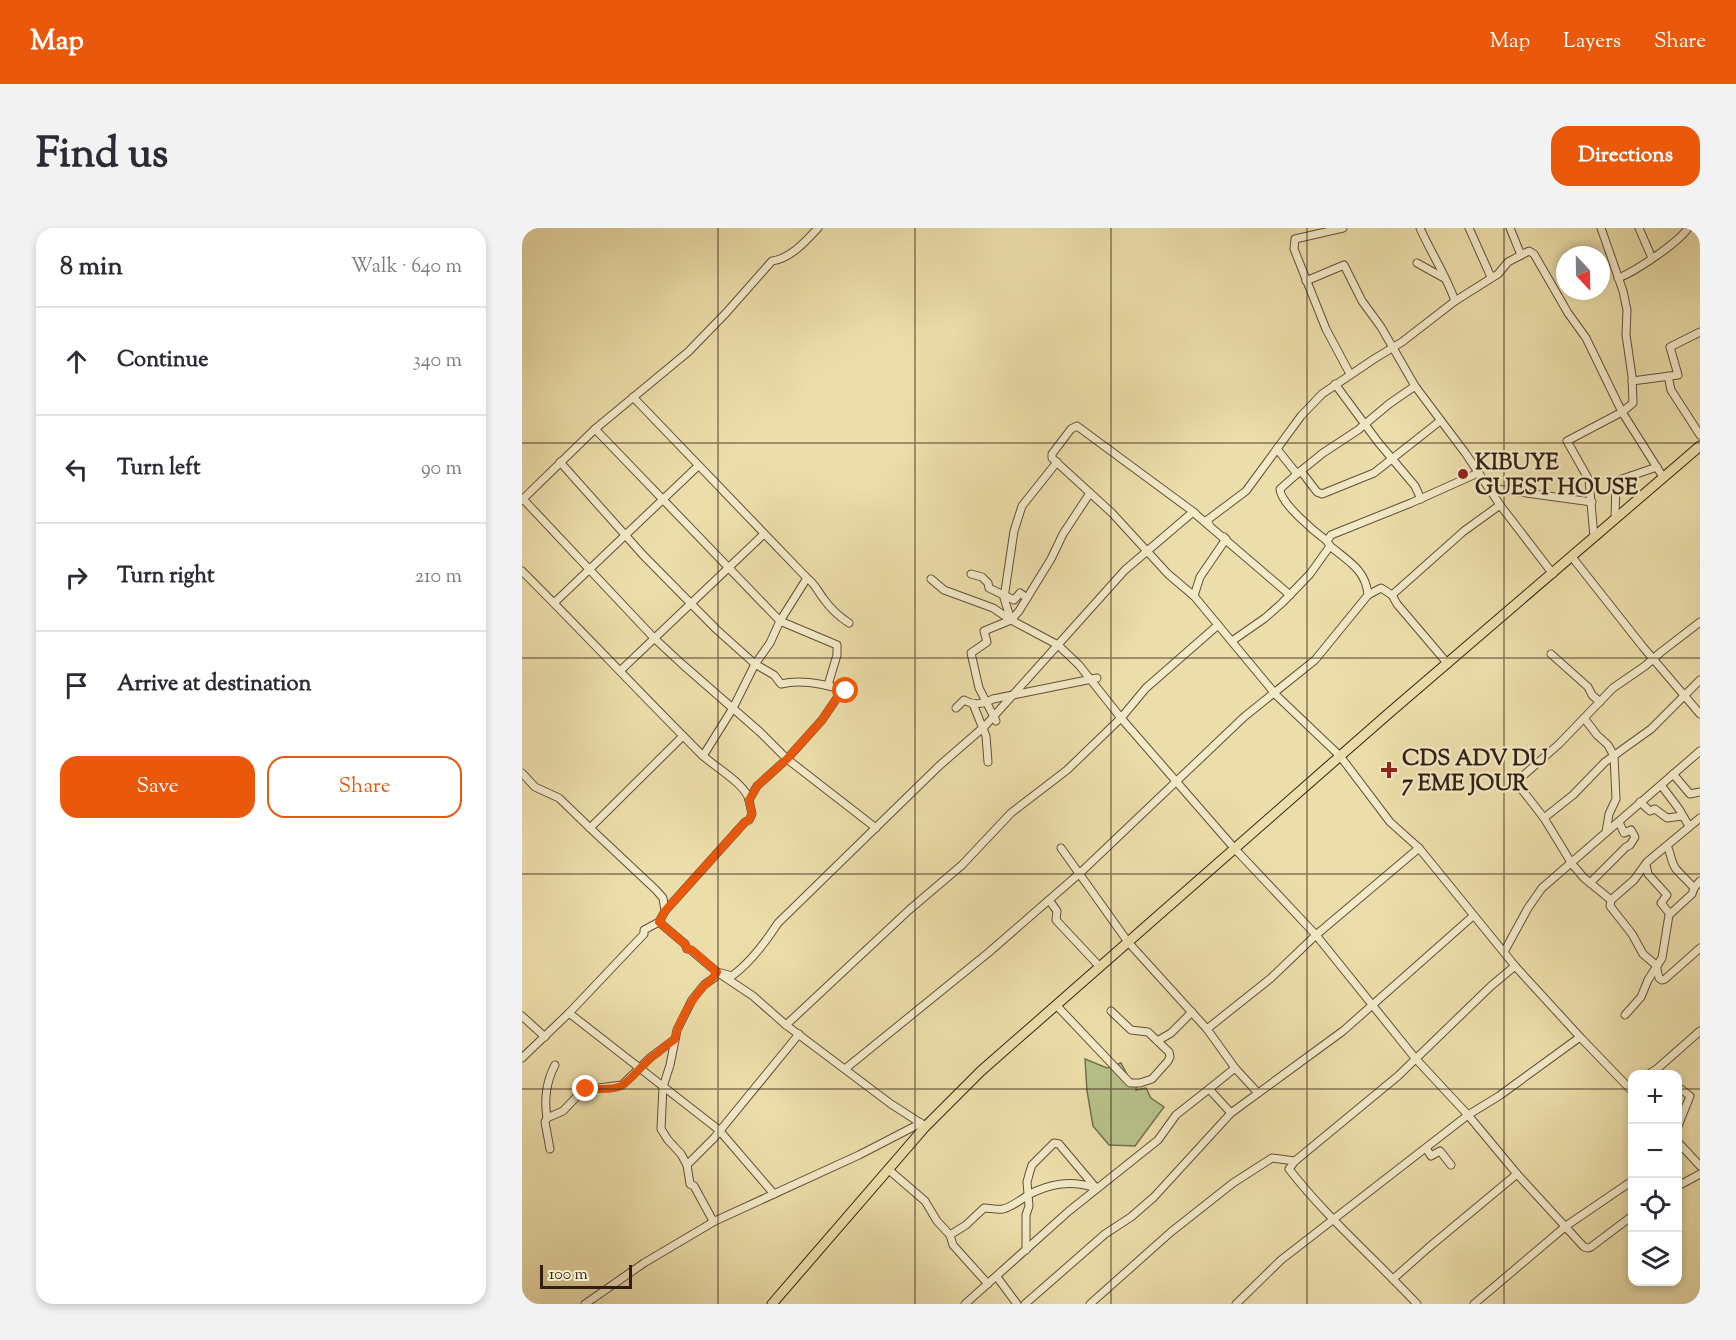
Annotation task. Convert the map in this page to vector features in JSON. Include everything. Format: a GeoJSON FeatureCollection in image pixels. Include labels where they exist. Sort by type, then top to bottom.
{"type":"FeatureCollection","features":[{"type":"Feature","properties":{"kind":"highway"},"geometry":{"type":"LineString","coordinates":[[772,1304],[889,1170],[923,1125],[981,1071],[1340,756],[1700,446]]}},
{"type":"Feature","properties":{"kind":"street"},"geometry":{"type":"LineString","coordinates":[[818,228],[806,241],[781,260],[772,261],[688,352],[595,429],[523,500],[654,638],[787,759],[876,828]]}},
{"type":"Feature","properties":{"kind":"street"},"geometry":{"type":"LineString","coordinates":[[1342,228],[1294,239],[1294,249],[1326,328],[1350,374]]}},
{"type":"Feature","properties":{"kind":"street"},"geometry":{"type":"LineString","coordinates":[[1420,228],[1455,300]]}},
{"type":"Feature","properties":{"kind":"street"},"geometry":{"type":"LineString","coordinates":[[1469,228],[1491,277]]}},
{"type":"Feature","properties":{"kind":"street"},"geometry":{"type":"LineString","coordinates":[[1510,228],[1521,255]]}},
{"type":"Feature","properties":{"kind":"street"},"geometry":{"type":"LineString","coordinates":[[1594,537],[1589,480],[1567,441],[1622,412],[1634,403],[1626,335],[1628,315],[1601,228]]}},
{"type":"Feature","properties":{"kind":"street"},"geometry":{"type":"LineString","coordinates":[[1639,228],[1652,258]]}},
{"type":"Feature","properties":{"kind":"street"},"geometry":{"type":"LineString","coordinates":[[1618,278],[1631,273],[1683,236],[1688,228]]}},
{"type":"Feature","properties":{"kind":"street"},"geometry":{"type":"LineString","coordinates":[[1697,228],[1700,232]]}},
{"type":"Feature","properties":{"kind":"street"},"geometry":{"type":"LineString","coordinates":[[1206,521],[1246,490],[1311,403],[1335,384],[1416,333],[1455,300],[1498,274],[1508,262],[1528,251],[1534,254],[1568,313],[1586,338],[1622,412],[1664,477]]}},
{"type":"Feature","properties":{"kind":"street"},"geometry":{"type":"LineString","coordinates":[[1417,263],[1446,279]]}},
{"type":"Feature","properties":{"kind":"street"},"geometry":{"type":"LineString","coordinates":[[1306,281],[1344,265],[1362,301],[1381,327],[1415,387],[1553,574]]}},
{"type":"Feature","properties":{"kind":"street"},"geometry":{"type":"LineString","coordinates":[[1632,381],[1678,375],[1670,347],[1700,332]]}},
{"type":"Feature","properties":{"kind":"street"},"geometry":{"type":"LineString","coordinates":[[1668,376],[1671,390],[1700,435]]}},
{"type":"Feature","properties":{"kind":"street"},"geometry":{"type":"LineString","coordinates":[[1335,384],[1415,486],[1421,499]]}},
{"type":"Feature","properties":{"kind":"street"},"geometry":{"type":"LineString","coordinates":[[1415,387],[1389,404],[1299,473],[1281,488],[1280,493],[1293,509],[1365,578],[1392,596],[1448,664]]}},
{"type":"Feature","properties":{"kind":"street"},"geometry":{"type":"LineString","coordinates":[[633,397],[816,585],[821,596],[836,614],[849,623]]}},
{"type":"Feature","properties":{"kind":"street"},"geometry":{"type":"LineString","coordinates":[[1277,449],[1317,492],[1322,494],[1374,473],[1440,421]]}},
{"type":"Feature","properties":{"kind":"street"},"geometry":{"type":"LineString","coordinates":[[1290,596],[1206,521],[1077,426],[1071,429],[1052,454],[1052,458],[1090,493],[1168,574],[1194,596],[1274,692],[1340,756],[1390,822],[1419,848],[1515,966],[1580,1037],[1628,1084]]}},
{"type":"Feature","properties":{"kind":"street"},"geometry":{"type":"LineString","coordinates":[[595,429],[780,621],[837,645],[837,655],[828,685]]}},
{"type":"Feature","properties":{"kind":"street"},"geometry":{"type":"LineString","coordinates":[[560,462],[625,535],[755,664],[774,675],[781,684],[792,681],[828,685],[846,691],[839,695],[822,720],[787,759],[757,786],[749,800]]}},
{"type":"Feature","properties":{"kind":"street"},"geometry":{"type":"LineString","coordinates":[[1011,620],[1004,596],[1014,531],[1022,506],[1056,462]]}},
{"type":"Feature","properties":{"kind":"street"},"geometry":{"type":"LineString","coordinates":[[554,603],[699,466]]}},
{"type":"Feature","properties":{"kind":"street"},"geometry":{"type":"LineString","coordinates":[[1615,518],[1616,481],[1657,467]]}},
{"type":"Feature","properties":{"kind":"street"},"geometry":{"type":"LineString","coordinates":[[1232,641],[1265,618],[1290,596],[1310,574],[1335,533],[1479,473]]}},
{"type":"Feature","properties":{"kind":"street"},"geometry":{"type":"LineString","coordinates":[[1489,489],[1592,502]]}},
{"type":"Feature","properties":{"kind":"street"},"geometry":{"type":"LineString","coordinates":[[995,718],[978,688],[971,653],[987,642],[984,631],[1011,620],[1027,598],[1063,534],[1090,493]]}},
{"type":"Feature","properties":{"kind":"street"},"geometry":{"type":"LineString","coordinates":[[1392,596],[1455,538],[1500,505]]}},
{"type":"Feature","properties":{"kind":"street"},"geometry":{"type":"LineString","coordinates":[[1193,512],[1226,539]]}},
{"type":"Feature","properties":{"kind":"street"},"geometry":{"type":"LineString","coordinates":[[717,972],[732,976],[740,970],[764,944],[778,923],[939,766],[995,718],[1125,570],[1148,553],[1193,512]]}},
{"type":"Feature","properties":{"kind":"street"},"geometry":{"type":"LineString","coordinates":[[620,671],[764,534]]}},
{"type":"Feature","properties":{"kind":"street"},"geometry":{"type":"LineString","coordinates":[[1194,596],[1200,577],[1226,539]]}},
{"type":"Feature","properties":{"kind":"street"},"geometry":{"type":"LineString","coordinates":[[1572,557],[1643,647],[1700,714]]}},
{"type":"Feature","properties":{"kind":"street"},"geometry":{"type":"LineString","coordinates":[[522,571],[703,756],[748,794],[752,814],[665,911],[659,922],[645,930],[644,934],[569,1013],[522,1058]]}},
{"type":"Feature","properties":{"kind":"street"},"geometry":{"type":"LineString","coordinates":[[971,574],[982,577],[988,583],[989,588],[1004,596],[1014,600],[1020,593],[1027,598]]}},
{"type":"Feature","properties":{"kind":"street"},"geometry":{"type":"LineString","coordinates":[[703,756],[807,578]]}},
{"type":"Feature","properties":{"kind":"street"},"geometry":{"type":"LineString","coordinates":[[1365,578],[1368,595]]}},
{"type":"Feature","properties":{"kind":"street"},"geometry":{"type":"LineString","coordinates":[[931,579],[944,590],[993,608],[1058,645],[1094,679],[1122,718],[1234,849],[1316,935],[1415,1058],[1468,1115],[1517,1174],[1588,1248],[1628,1219]]}},
{"type":"Feature","properties":{"kind":"street"},"geometry":{"type":"LineString","coordinates":[[846,1069],[1080,873],[1244,717],[1316,660],[1368,595],[1381,588]]}},
{"type":"Feature","properties":{"kind":"street"},"geometry":{"type":"LineString","coordinates":[[1611,900],[1572,864],[1544,818],[1516,782],[1559,744],[1613,688],[1700,622]]}},
{"type":"Feature","properties":{"kind":"street"},"geometry":{"type":"LineString","coordinates":[[786,1025],[901,918],[962,865],[1011,813],[1067,770],[1122,718],[1146,688],[1218,625]]}},
{"type":"Feature","properties":{"kind":"street"},"geometry":{"type":"LineString","coordinates":[[1551,654],[1588,687],[1592,695],[1600,702]]}},
{"type":"Feature","properties":{"kind":"street"},"geometry":{"type":"LineString","coordinates":[[956,708],[964,700],[973,704],[986,702],[1094,679]]}},
{"type":"Feature","properties":{"kind":"street"},"geometry":{"type":"LineString","coordinates":[[1544,818],[1573,795],[1605,762],[1651,729],[1700,680]]}},
{"type":"Feature","properties":{"kind":"street"},"geometry":{"type":"LineString","coordinates":[[973,704],[986,736],[988,762]]}},
{"type":"Feature","properties":{"kind":"street"},"geometry":{"type":"LineString","coordinates":[[1584,718],[1608,745],[1614,756],[1616,799],[1609,814],[1606,832]]}},
{"type":"Feature","properties":{"kind":"street"},"geometry":{"type":"LineString","coordinates":[[590,828],[683,736]]}},
{"type":"Feature","properties":{"kind":"street"},"geometry":{"type":"LineString","coordinates":[[1504,952],[1528,908],[1542,888],[1700,751]]}},
{"type":"Feature","properties":{"kind":"street"},"geometry":{"type":"LineString","coordinates":[[522,773],[535,787],[559,798],[656,890],[663,898],[665,911]]}},
{"type":"Feature","properties":{"kind":"street"},"geometry":{"type":"LineString","coordinates":[[1673,774],[1690,794],[1700,792]]}},
{"type":"Feature","properties":{"kind":"street"},"geometry":{"type":"LineString","coordinates":[[1661,785],[1689,826]]}},
{"type":"Feature","properties":{"kind":"street"},"geometry":{"type":"LineString","coordinates":[[1640,802],[1650,812],[1655,809],[1667,818],[1682,816]]}},
{"type":"Feature","properties":{"kind":"street"},"geometry":{"type":"LineString","coordinates":[[1700,818],[1646,864],[1634,880],[1611,900],[1610,906],[1632,934],[1643,954],[1656,967],[1662,980],[1700,948]]}},
{"type":"Feature","properties":{"kind":"street"},"geometry":{"type":"LineString","coordinates":[[1590,883],[1626,846],[1630,845],[1635,837],[1630,830],[1624,833],[1618,822]]}},
{"type":"Feature","properties":{"kind":"street"},"geometry":{"type":"LineString","coordinates":[[1667,846],[1677,870],[1694,888]]}},
{"type":"Feature","properties":{"kind":"street"},"geometry":{"type":"LineString","coordinates":[[1061,848],[1128,942],[1207,1029],[1235,1068],[1258,1094]]}},
{"type":"Feature","properties":{"kind":"street"},"geometry":{"type":"LineString","coordinates":[[1207,1029],[1271,978],[1316,935],[1419,848]]}},
{"type":"Feature","properties":{"kind":"street"},"geometry":{"type":"LineString","coordinates":[[1646,864],[1648,874],[1667,895],[1661,903],[1670,914]]}},
{"type":"Feature","properties":{"kind":"street"},"geometry":{"type":"LineString","coordinates":[[1625,1016],[1641,997],[1662,958],[1670,914],[1692,894],[1700,881]]}},
{"type":"Feature","properties":{"kind":"street"},"geometry":{"type":"LineString","coordinates":[[1049,900],[1057,911],[1056,920],[1100,967]]}},
{"type":"Feature","properties":{"kind":"street"},"geometry":{"type":"LineString","coordinates":[[1025,1304],[1105,1234],[1131,1217],[1155,1197],[1231,1113],[1343,1031],[1473,916]]}},
{"type":"Feature","properties":{"kind":"street"},"geometry":{"type":"LineString","coordinates":[[659,922],[685,944],[687,949],[692,950],[717,972],[753,996],[786,1025],[891,1104],[923,1125]]}},
{"type":"Feature","properties":{"kind":"street"},"geometry":{"type":"LineString","coordinates":[[1417,1304],[1289,1170],[1295,1161],[1398,1076],[1515,966]]}},
{"type":"Feature","properties":{"kind":"street"},"geometry":{"type":"LineString","coordinates":[[715,1221],[694,1186],[690,1184],[687,1165],[661,1129],[663,1087],[677,1030],[693,1000],[717,972]]}},
{"type":"Feature","properties":{"kind":"street"},"geometry":{"type":"LineString","coordinates":[[1057,1006],[1130,1083],[1152,1079],[1168,1061],[1169,1052],[1148,1032],[1131,1030],[1111,1011]]}},
{"type":"Feature","properties":{"kind":"street"},"geometry":{"type":"LineString","coordinates":[[1159,1040],[1171,1033],[1192,1012]]}},
{"type":"Feature","properties":{"kind":"street"},"geometry":{"type":"LineString","coordinates":[[569,1013],[719,1130],[774,1194]]}},
{"type":"Feature","properties":{"kind":"street"},"geometry":{"type":"LineString","coordinates":[[522,1016],[545,1037]]}},
{"type":"Feature","properties":{"kind":"street"},"geometry":{"type":"LineString","coordinates":[[1662,1070],[1700,1030]]}},
{"type":"Feature","properties":{"kind":"street"},"geometry":{"type":"LineString","coordinates":[[687,1165],[714,1138],[800,1034]]}},
{"type":"Feature","properties":{"kind":"street"},"geometry":{"type":"LineString","coordinates":[[1236,1304],[1281,1260],[1468,1115],[1508,1090],[1580,1037]]}},
{"type":"Feature","properties":{"kind":"street"},"geometry":{"type":"LineString","coordinates":[[547,1118],[564,1111],[583,1090],[622,1085],[675,1039]]}},
{"type":"Feature","properties":{"kind":"street"},"geometry":{"type":"LineString","coordinates":[[550,1149],[544,1102],[555,1065]]}},
{"type":"Feature","properties":{"kind":"street"},"geometry":{"type":"LineString","coordinates":[[965,1304],[1096,1188],[1158,1140],[1176,1115],[1235,1068]]}},
{"type":"Feature","properties":{"kind":"street"},"geometry":{"type":"LineString","coordinates":[[1209,1089],[1231,1113]]}},
{"type":"Feature","properties":{"kind":"street"},"geometry":{"type":"LineString","coordinates":[[1682,1090],[1690,1096],[1682,1114]]}},
{"type":"Feature","properties":{"kind":"street"},"geometry":{"type":"LineString","coordinates":[[585,1304],[644,1263],[715,1221],[923,1125]]}},
{"type":"Feature","properties":{"kind":"street"},"geometry":{"type":"LineString","coordinates":[[1026,1250],[1026,1215],[1029,1206],[1027,1182],[1032,1165],[1054,1143],[1059,1144],[1096,1188]]}},
{"type":"Feature","properties":{"kind":"street"},"geometry":{"type":"LineString","coordinates":[[1426,1148],[1431,1156],[1440,1150],[1451,1165]]}},
{"type":"Feature","properties":{"kind":"street"},"geometry":{"type":"LineString","coordinates":[[1682,1150],[1700,1166]]}},
{"type":"Feature","properties":{"kind":"street"},"geometry":{"type":"LineString","coordinates":[[1090,1304],[1171,1232],[1233,1182],[1272,1158],[1295,1161]]}},
{"type":"Feature","properties":{"kind":"street"},"geometry":{"type":"LineString","coordinates":[[889,1170],[925,1201],[937,1221],[950,1235],[953,1245],[988,1284]]}},
{"type":"Feature","properties":{"kind":"street"},"geometry":{"type":"LineString","coordinates":[[1393,1279],[1517,1174]]}},
{"type":"Feature","properties":{"kind":"street"},"geometry":{"type":"LineString","coordinates":[[1682,1183],[1700,1174]]}},
{"type":"Feature","properties":{"kind":"street"},"geometry":{"type":"LineString","coordinates":[[950,1235],[966,1225],[984,1208],[1002,1209],[1054,1184],[1077,1184],[1096,1188]]}},
{"type":"Feature","properties":{"kind":"street"},"geometry":{"type":"LineString","coordinates":[[1474,1304],[1566,1226],[1628,1184]]}},
{"type":"Feature","properties":{"kind":"street"},"geometry":{"type":"LineString","coordinates":[[997,1277],[1017,1304]]}},
{"type":"Feature","properties":{"kind":"green space"},"geometry":{"type":"Polygon","coordinates":[[[1085,1059],[1107,1068],[1121,1063],[1129,1078],[1137,1082],[1136,1090],[1146,1088],[1151,1098],[1164,1107],[1135,1146],[1109,1145],[1093,1126],[1087,1091],[1085,1059]]]}},
{"type":"Feature","properties":{"kind":"place","name":"KIBUYE GUEST HOUSE"},"geometry":{"type":"Point","coordinates":[1463,474]}},
{"type":"Feature","properties":{"kind":"place","name":"CDS ADV DU 7 EME JOUR"},"geometry":{"type":"Point","coordinates":[1389,770]}},
{"type":"Feature","properties":{"kind":"route"},"geometry":{"type":"LineString","coordinates":[[586,1089],[622,1085],[651,1057],[675,1039],[677,1030],[693,1000],[717,972],[692,950],[687,949],[685,944],[659,922],[665,911],[692,884],[717,852],[752,817],[749,800],[757,786],[787,759],[822,720],[839,695],[846,691]]}}]}
